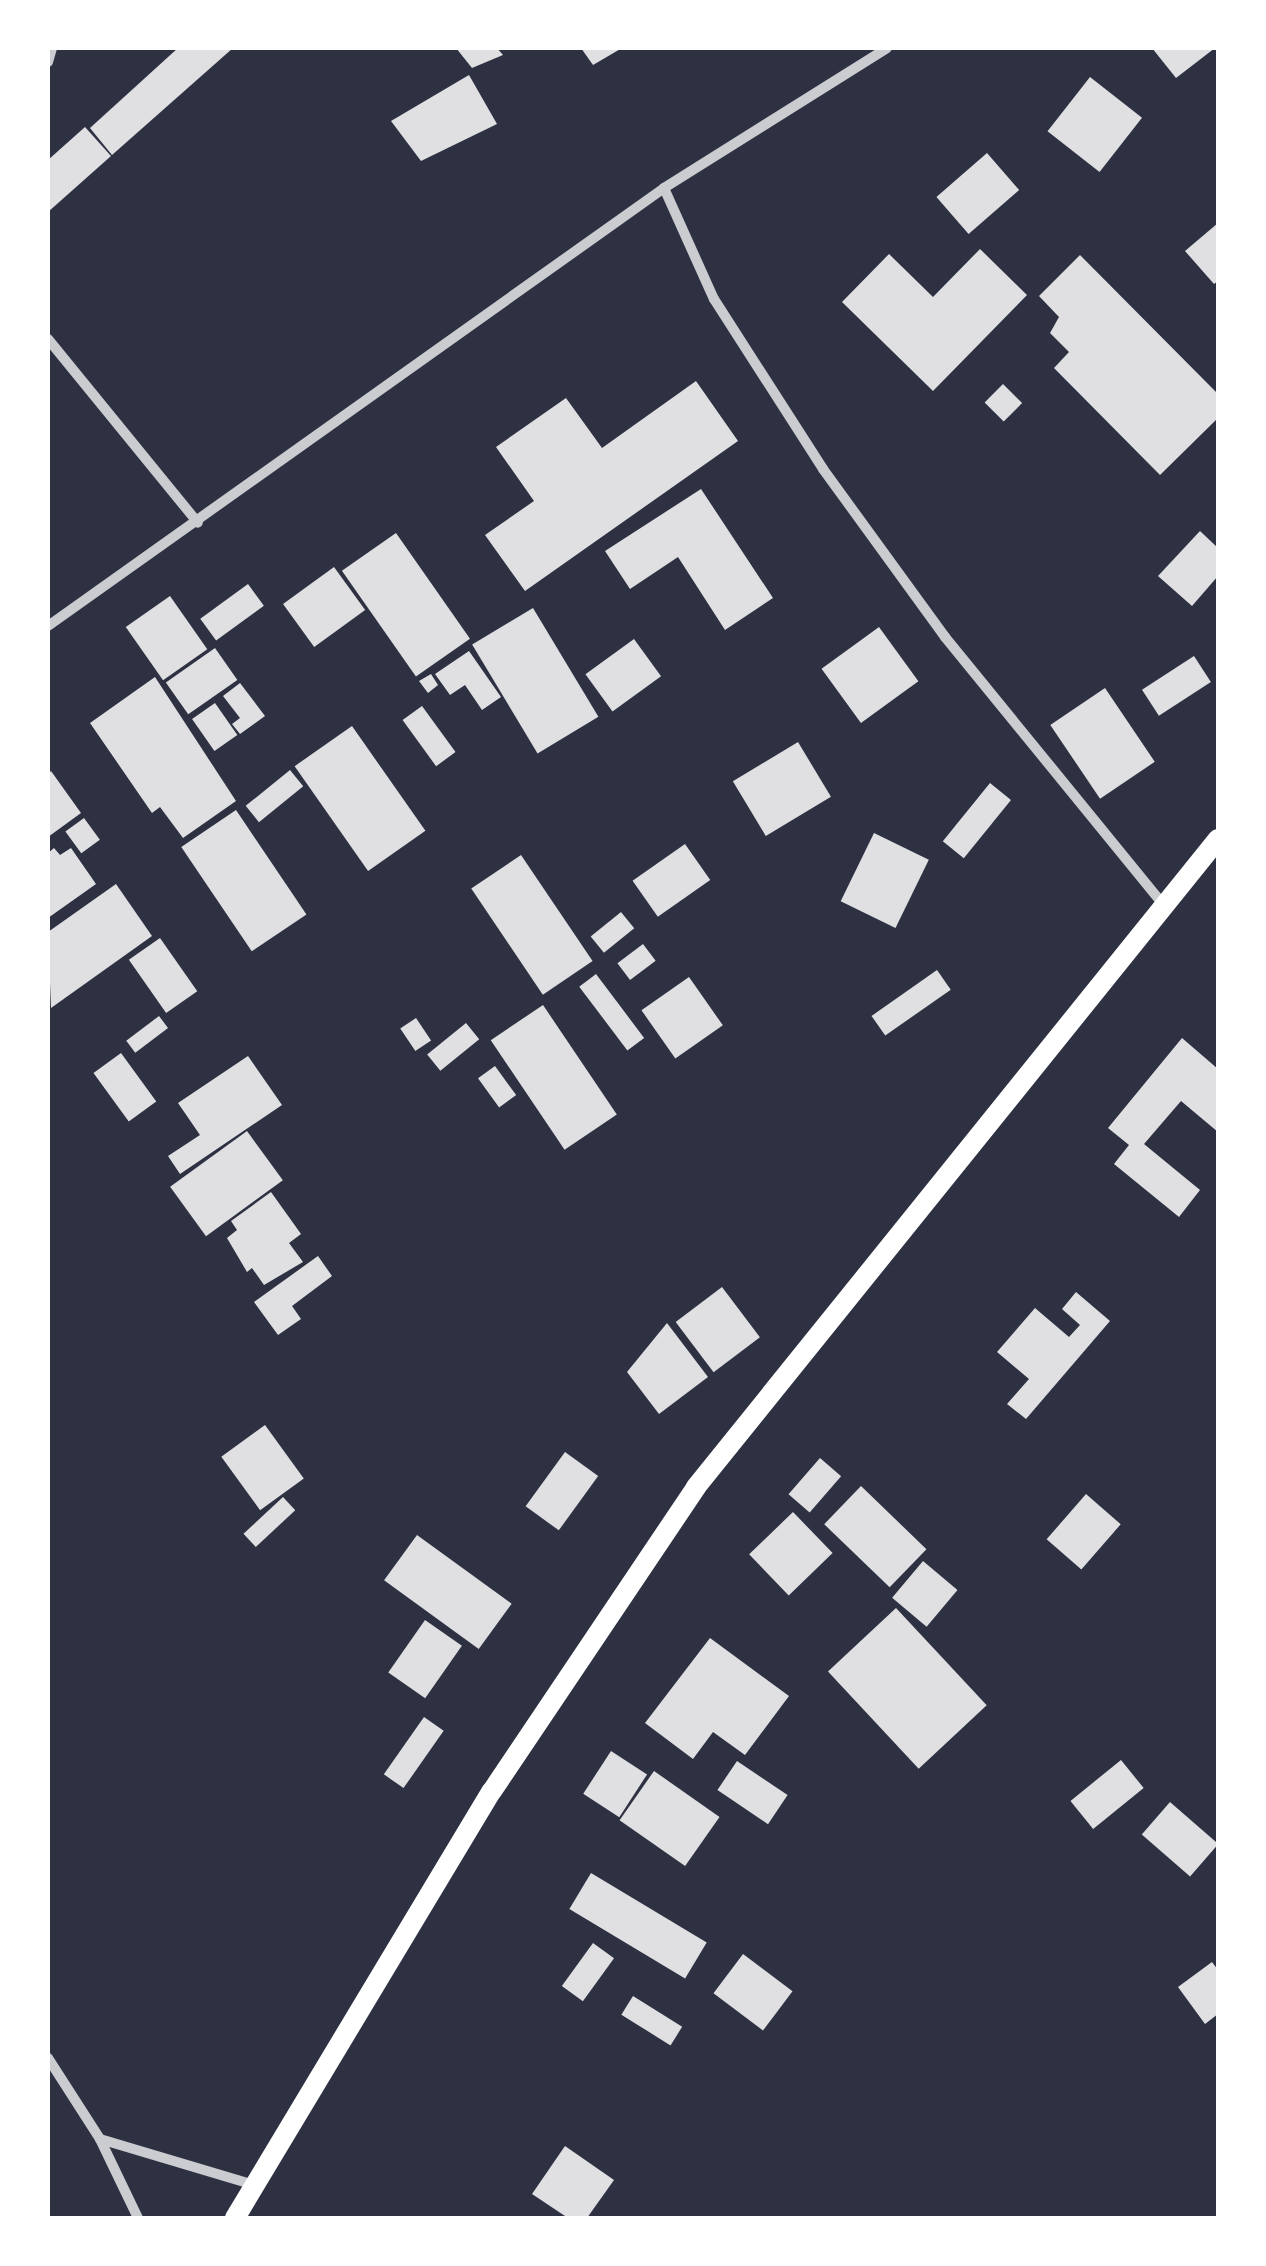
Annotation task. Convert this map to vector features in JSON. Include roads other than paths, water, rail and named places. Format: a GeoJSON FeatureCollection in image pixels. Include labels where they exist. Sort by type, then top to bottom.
{"type":"FeatureCollection","features":[{"type":"Feature","properties":{"kind":"main road"},"geometry":{"type":"LineString","coordinates":[[235,2218],[492,1790],[696,1487],[1218,840]]}},
{"type":"Feature","properties":{"kind":"street"},"geometry":{"type":"LineString","coordinates":[[48,62],[52,48]]}},
{"type":"Feature","properties":{"kind":"street"},"geometry":{"type":"LineString","coordinates":[[48,626],[198,524],[664,188],[887,48]]}},
{"type":"Feature","properties":{"kind":"street"},"geometry":{"type":"LineString","coordinates":[[664,188],[714,298],[822,469],[945,637],[1163,904]]}},
{"type":"Feature","properties":{"kind":"street"},"geometry":{"type":"LineString","coordinates":[[48,340],[198,524]]}},
{"type":"Feature","properties":{"kind":"street"},"geometry":{"type":"LineString","coordinates":[[48,2058],[100,2138],[138,2218]]}},
{"type":"Feature","properties":{"kind":"street"},"geometry":{"type":"LineString","coordinates":[[100,2138],[254,2185]]}}]}
